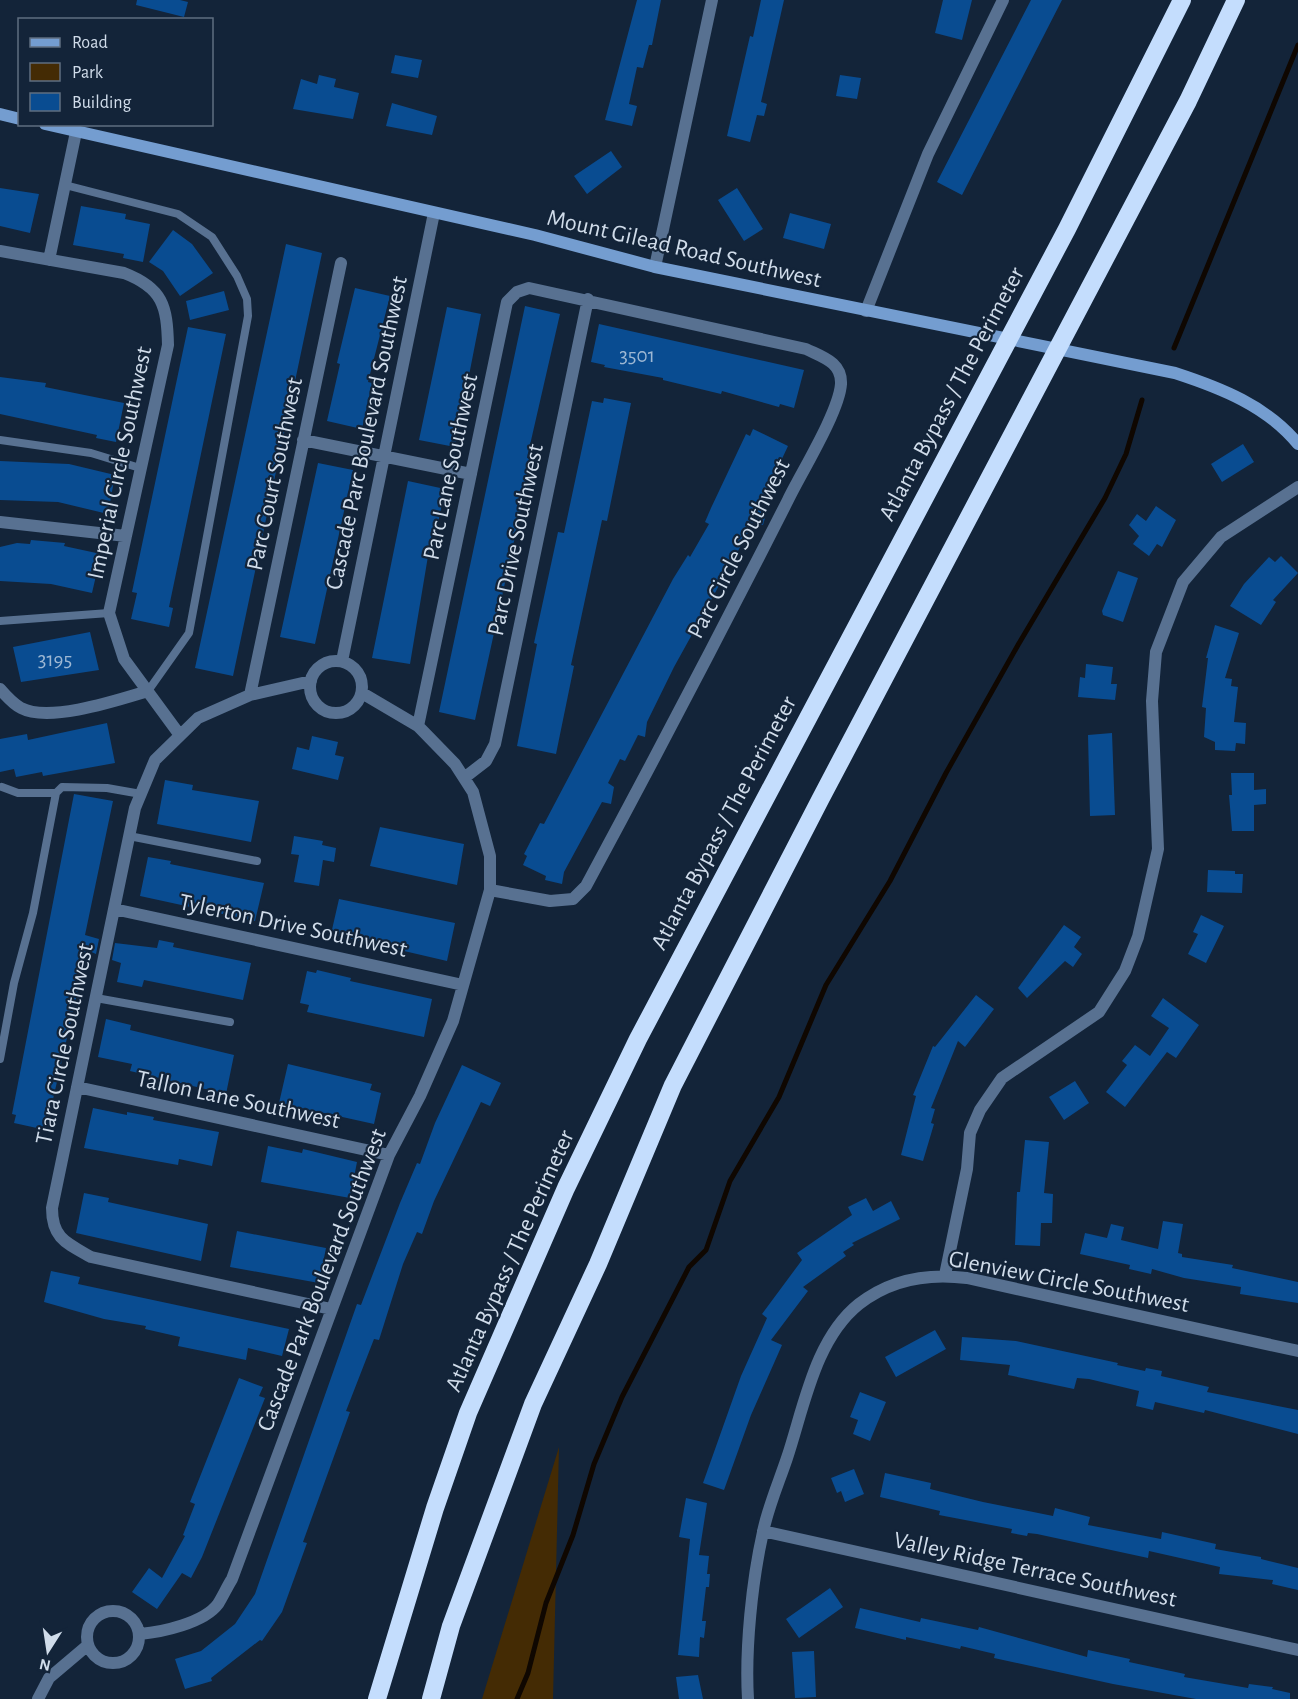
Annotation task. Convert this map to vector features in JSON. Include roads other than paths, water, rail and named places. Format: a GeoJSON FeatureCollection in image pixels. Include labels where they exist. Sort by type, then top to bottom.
{"type":"FeatureCollection","features":[{"type":"Feature","properties":{"kind":"highway","name":"Atlanta Bypass / The Perimeter"},"geometry":{"type":"LineString","coordinates":[[377,1699],[435,1508],[468,1413],[566,1188],[706,908],[1038,283],[1114,138],[1182,0]]}},
{"type":"Feature","properties":{"kind":"highway"},"geometry":{"type":"LineString","coordinates":[[431,1699],[451,1626],[533,1404],[598,1264],[674,1085],[1029,401],[1188,101],[1236,0]]}},
{"type":"Feature","properties":{"kind":"street"},"geometry":{"type":"LineString","coordinates":[[656,267],[712,0]]}},
{"type":"Feature","properties":{"kind":"street"},"geometry":{"type":"LineString","coordinates":[[866,312],[928,154],[1003,0]]}},
{"type":"Feature","properties":{"kind":"street"},"geometry":{"type":"LineString","coordinates":[[0,114],[18,118]]}},
{"type":"Feature","properties":{"kind":"street","name":"Mount Gilead Road Southwest"},"geometry":{"type":"LineString","coordinates":[[53,126],[434,213],[656,267],[866,312],[1175,373],[1217,389],[1260,410],[1283,425],[1298,444]]}},
{"type":"Feature","properties":{"kind":"street"},"geometry":{"type":"LineString","coordinates":[[49,260],[76,132]]}},
{"type":"Feature","properties":{"kind":"street","name":"Cascade Parc Boulevard Southwest"},"geometry":{"type":"LineString","coordinates":[[342,661],[434,213]]}},
{"type":"Feature","properties":{"kind":"street","name":"Imperial Circle Southwest"},"geometry":{"type":"LineString","coordinates":[[0,251],[124,273],[140,279],[159,295],[165,307],[168,345],[109,613],[124,659],[179,734]]}},
{"type":"Feature","properties":{"kind":"street","name":"Parc Court Southwest"},"geometry":{"type":"LineString","coordinates":[[250,695],[341,263]]}},
{"type":"Feature","properties":{"kind":"street","name":"Parc Lane Southwest"},"geometry":{"type":"LineString","coordinates":[[418,726],[507,302],[517,292],[529,288],[588,299]]}},
{"type":"Feature","properties":{"kind":"street","name":"Parc Drive Southwest"},"geometry":{"type":"LineString","coordinates":[[464,778],[486,760],[495,744],[588,299]]}},
{"type":"Feature","properties":{"kind":"street","name":"Parc Circle Southwest"},"geometry":{"type":"LineString","coordinates":[[490,890],[550,901],[573,899],[586,886],[729,616],[827,422],[841,384],[839,370],[832,362],[806,349],[588,299]]}},
{"type":"Feature","properties":{"kind":"street"},"geometry":{"type":"LineString","coordinates":[[303,440],[471,474]]}},
{"type":"Feature","properties":{"kind":"street"},"geometry":{"type":"LineString","coordinates":[[945,1275],[967,1169],[970,1133],[980,1110],[1002,1078],[1099,1012],[1125,971],[1138,937],[1158,849],[1152,700],[1156,652],[1183,582],[1221,537],[1298,488]]}},
{"type":"Feature","properties":{"kind":"street"},"geometry":{"type":"LineString","coordinates":[[0,522],[126,536]]}},
{"type":"Feature","properties":{"kind":"street"},"geometry":{"type":"LineString","coordinates":[[342,661],[354,668],[363,686],[362,693],[349,710],[330,712],[318,705],[311,694],[311,681],[321,665],[342,661]]}},
{"type":"Feature","properties":{"kind":"street","name":"Tiara Circle Southwest"},"geometry":{"type":"LineString","coordinates":[[311,681],[250,695],[198,718],[179,734],[155,760],[141,794],[129,836],[52,1208],[52,1224],[62,1240],[91,1257],[331,1309]]}},
{"type":"Feature","properties":{"kind":"street"},"geometry":{"type":"LineString","coordinates":[[0,689],[22,709],[41,712],[106,703],[148,691]]}},
{"type":"Feature","properties":{"kind":"street"},"geometry":{"type":"LineString","coordinates":[[362,693],[418,726],[455,764],[473,792],[490,856],[490,890]]}},
{"type":"Feature","properties":{"kind":"street","name":"Cascade Park Boulevard Southwest"},"geometry":{"type":"LineString","coordinates":[[140,1634],[167,1631],[206,1614],[217,1605],[232,1578],[389,1155],[420,1096],[444,1042],[490,890]]}},
{"type":"Feature","properties":{"kind":"street","name":"Tylerton Drive Southwest"},"geometry":{"type":"LineString","coordinates":[[114,909],[463,985]]}},
{"type":"Feature","properties":{"kind":"street","name":"Tallon Lane Southwest"},"geometry":{"type":"LineString","coordinates":[[77,1087],[389,1155]]}},
{"type":"Feature","properties":{"kind":"street","name":"Glenview Circle Southwest"},"geometry":{"type":"LineString","coordinates":[[748,1699],[746,1663],[763,1531],[820,1359],[837,1327],[859,1304],[885,1288],[915,1278],[945,1275],[1298,1351]]}},
{"type":"Feature","properties":{"kind":"street","name":"Valley Ridge Terrace Southwest"},"geometry":{"type":"LineString","coordinates":[[763,1531],[1298,1650]]}},
{"type":"Feature","properties":{"kind":"street"},"geometry":{"type":"LineString","coordinates":[[113,1610],[125,1613],[135,1622],[140,1634],[138,1648],[123,1662],[105,1662],[92,1653],[88,1645],[86,1640],[88,1626],[95,1617],[113,1610]]}},
{"type":"Feature","properties":{"kind":"street"},"geometry":{"type":"LineString","coordinates":[[38,1699],[49,1678],[88,1645]]}},
{"type":"Feature","properties":{"kind":"lane"},"geometry":{"type":"LineString","coordinates":[[65,185],[178,214],[212,237],[237,276],[247,298],[248,316],[189,633],[148,691]]}},
{"type":"Feature","properties":{"kind":"lane"},"geometry":{"type":"LineString","coordinates":[[0,440],[91,453],[140,468]]}},
{"type":"Feature","properties":{"kind":"lane"},"geometry":{"type":"LineString","coordinates":[[0,621],[109,613]]}},
{"type":"Feature","properties":{"kind":"lane"},"geometry":{"type":"LineString","coordinates":[[2,787],[18,793],[56,793]]}},
{"type":"Feature","properties":{"kind":"lane"},"geometry":{"type":"LineString","coordinates":[[0,1059],[14,983],[33,913],[56,793],[62,787],[107,788],[141,794]]}},
{"type":"Feature","properties":{"kind":"lane"},"geometry":{"type":"LineString","coordinates":[[129,836],[257,861]]}},
{"type":"Feature","properties":{"kind":"lane"},"geometry":{"type":"LineString","coordinates":[[96,998],[230,1022]]}},
{"type":"Feature","properties":{"kind":"waterway"},"geometry":{"type":"LineString","coordinates":[[1174,348],[1298,45]]}},
{"type":"Feature","properties":{"kind":"waterway"},"geometry":{"type":"LineString","coordinates":[[517,1699],[528,1673],[546,1603],[573,1535],[594,1464],[622,1397],[689,1267],[706,1250],[730,1181],[779,1097],[826,985],[890,881],[946,773],[1105,498],[1126,454],[1142,400]]}}]}
